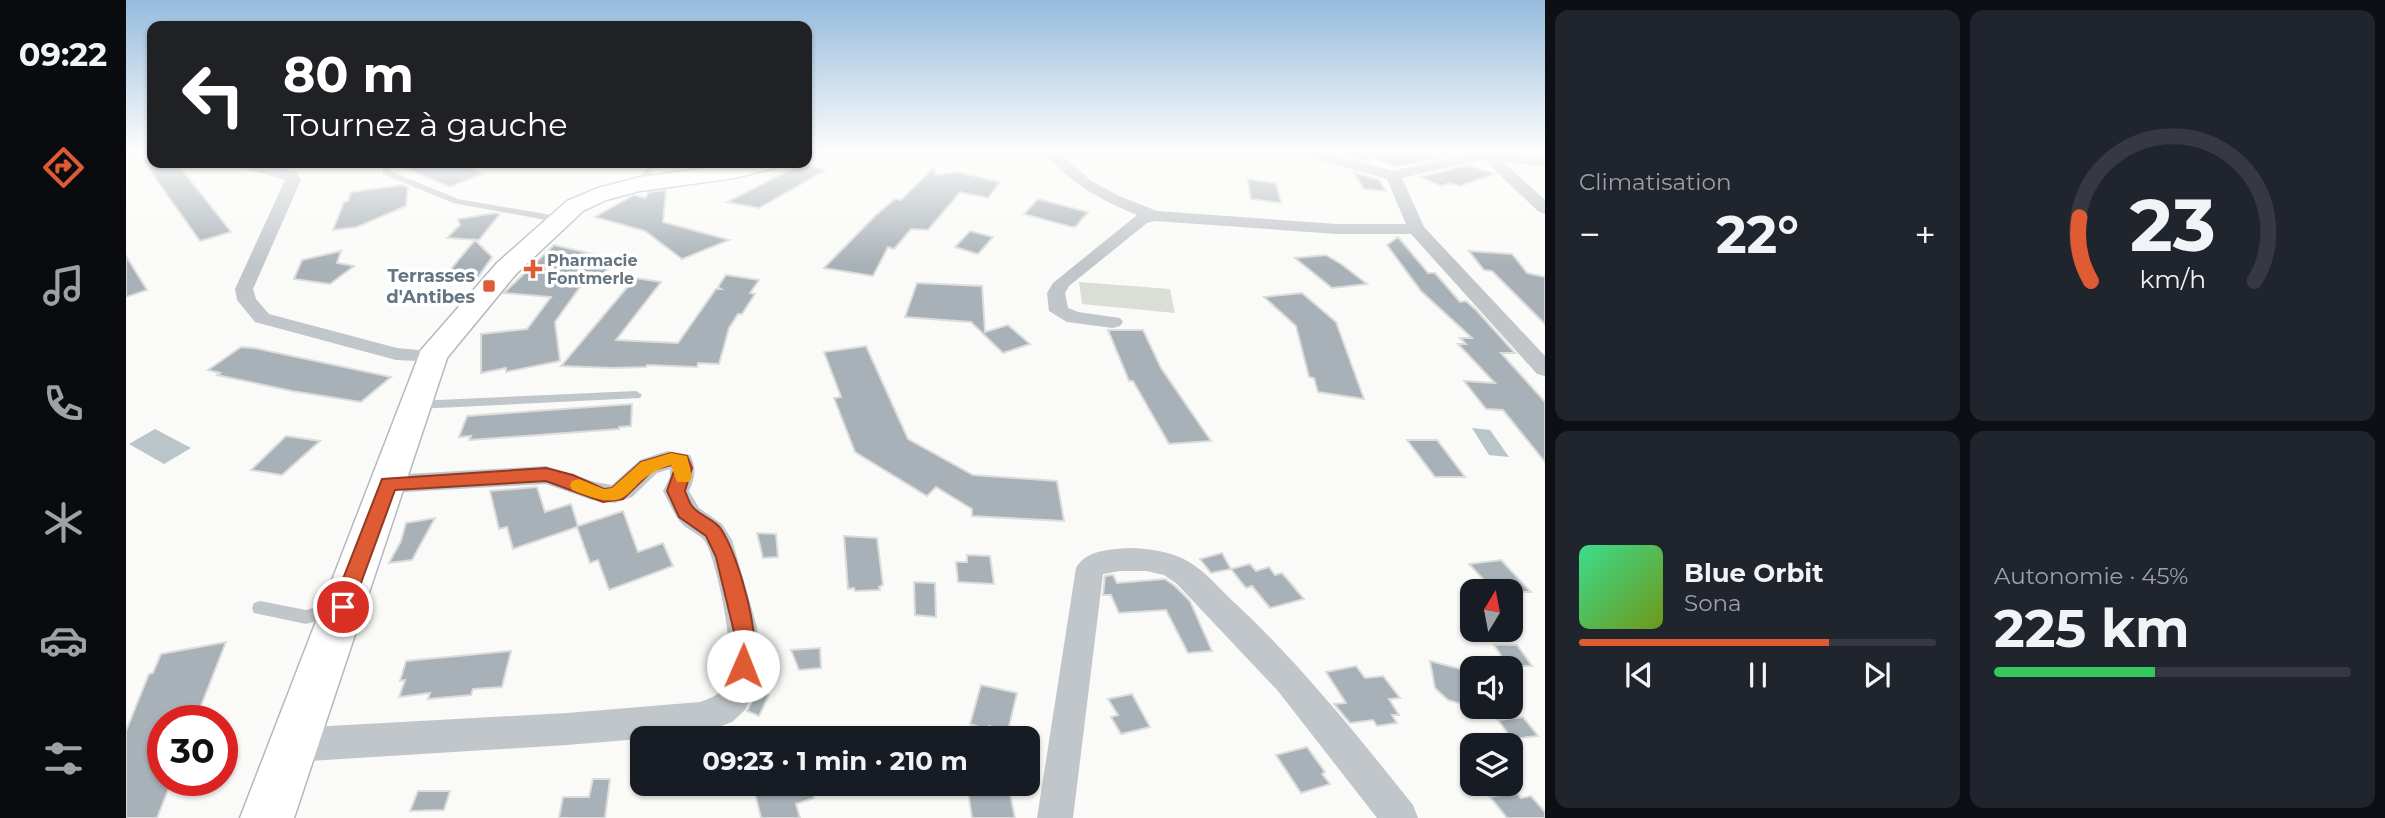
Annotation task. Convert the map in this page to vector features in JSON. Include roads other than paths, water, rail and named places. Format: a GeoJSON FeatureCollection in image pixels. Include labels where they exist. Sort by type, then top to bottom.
{"type":"FeatureCollection","features":[{"type":"Feature","properties":{"kind":"street"},"geometry":{"type":"LineString","coordinates":[[289,189],[244,289],[247,300],[262,318],[396,354],[432,357]]}},
{"type":"Feature","properties":{"kind":"street"},"geometry":{"type":"LineString","coordinates":[[267,818],[432,357],[465,313],[506,267],[557,219],[575,206],[613,189]]}},
{"type":"Feature","properties":{"kind":"street"},"geometry":{"type":"LineString","coordinates":[[1094,189],[1105,197],[1156,216]]}},
{"type":"Feature","properties":{"kind":"street"},"geometry":{"type":"LineString","coordinates":[[1399,189],[1416,229],[1545,369]]}},
{"type":"Feature","properties":{"kind":"street"},"geometry":{"type":"LineString","coordinates":[[1524,189],[1545,209]]}},
{"type":"Feature","properties":{"kind":"street"},"geometry":{"type":"LineString","coordinates":[[1113,321],[1074,318],[1059,311],[1056,293],[1062,283],[1141,219],[1156,216],[1337,229],[1416,229]]}},
{"type":"Feature","properties":{"kind":"street"},"geometry":{"type":"LineString","coordinates":[[293,745],[566,729],[700,718],[718,715],[735,701],[744,683],[745,636],[725,557],[713,531],[685,512],[676,491],[683,477],[681,461],[659,461],[647,466],[617,494],[603,495],[567,480],[546,475],[388,484]]}},
{"type":"Feature","properties":{"kind":"street"},"geometry":{"type":"LineString","coordinates":[[1055,818],[1090,568],[1098,561],[1137,559],[1177,568],[1237,624],[1304,694],[1400,818]]}},
{"type":"Feature","properties":{"kind":"lane"},"geometry":{"type":"LineString","coordinates":[[427,189],[456,201],[557,219]]}},
{"type":"Feature","properties":{"kind":"lane"},"geometry":{"type":"LineString","coordinates":[[416,405],[636,396]]}},
{"type":"Feature","properties":{"kind":"lane"},"geometry":{"type":"LineString","coordinates":[[260,608],[306,617],[343,607]]}},
{"type":"Feature","properties":{"kind":"place","name":"Pharmacie Fontmerle"},"geometry":{"type":"Point","coordinates":[533,269]}},
{"type":"Feature","properties":{"kind":"place","name":"Terrasses d'Antibes"},"geometry":{"type":"Point","coordinates":[489,286]}}]}
